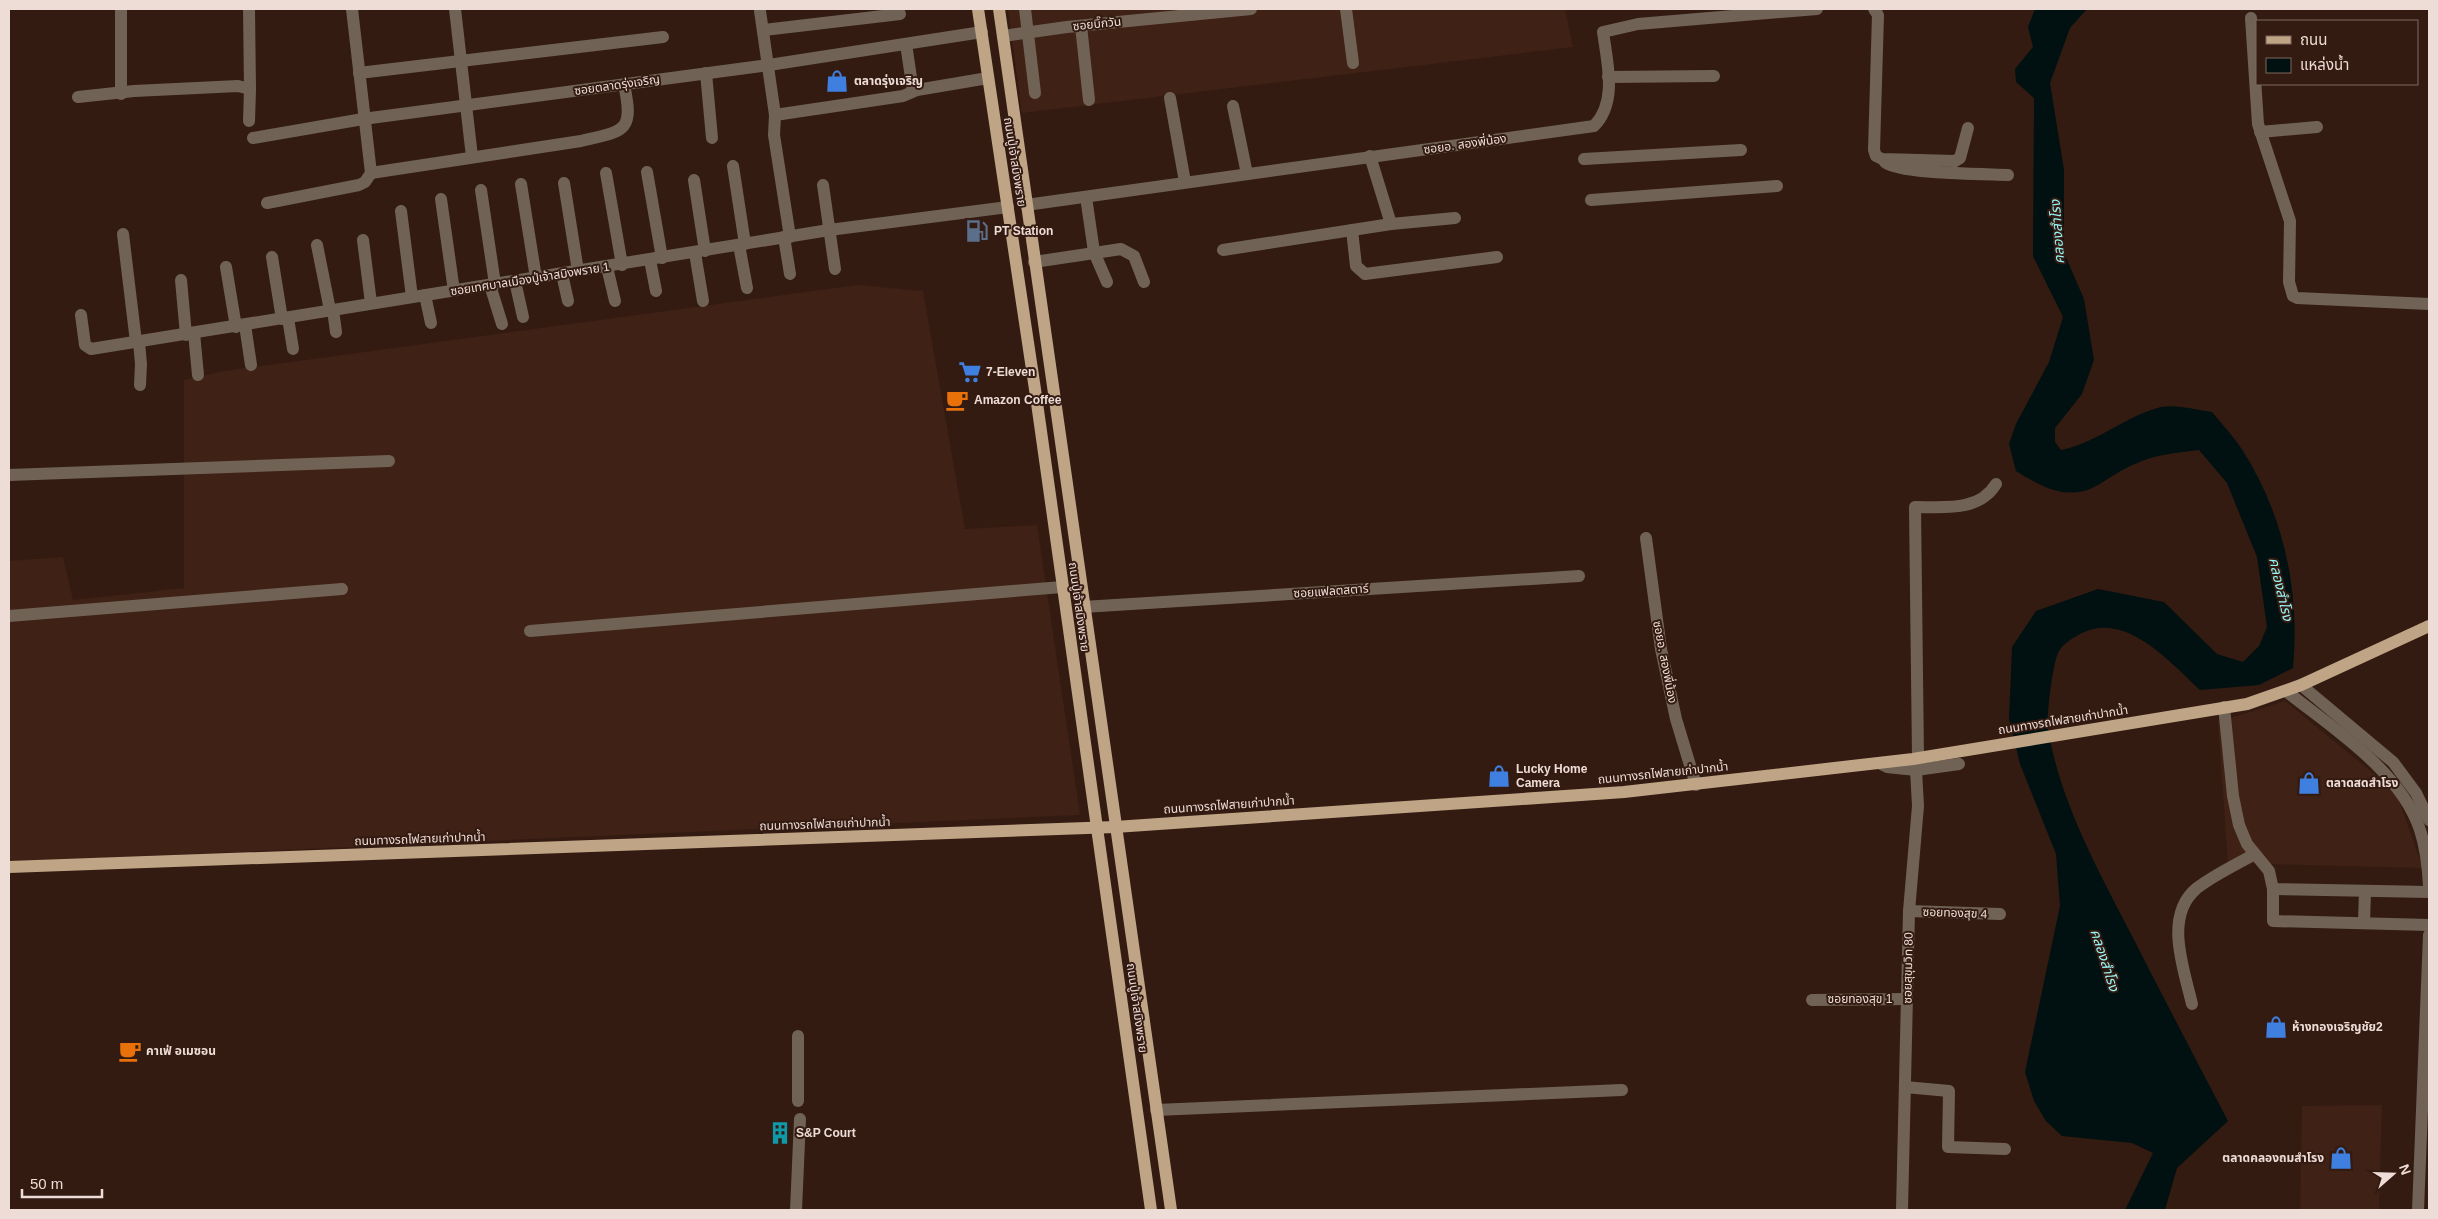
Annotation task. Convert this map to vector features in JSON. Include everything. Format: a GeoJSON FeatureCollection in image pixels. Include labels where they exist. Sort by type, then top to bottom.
{"type":"FeatureCollection","features":[{"type":"Feature","properties":{"kind":"main road","name":"ถนนปู่เจ้าสมิงพราย"},"geometry":{"type":"LineString","coordinates":[[978,9],[1151,1210]]}},
{"type":"Feature","properties":{"kind":"main road","name":"ถนนปู่เจ้าสมิงพราย"},"geometry":{"type":"LineString","coordinates":[[999,9],[1170,1210]]}},
{"type":"Feature","properties":{"kind":"main road"},"geometry":{"type":"LineString","coordinates":[[1008,207],[1026,205]]}},
{"type":"Feature","properties":{"kind":"main road","name":"ถนนทางรถไฟสายเก่าปากน้ำ"},"geometry":{"type":"LineString","coordinates":[[9,867],[1115,827],[1624,792],[1879,763],[1917,764],[2007,743],[2056,734],[2247,704],[2301,685],[2429,626]]}},
{"type":"Feature","properties":{"kind":"street"},"geometry":{"type":"LineString","coordinates":[[121,9],[121,94]]}},
{"type":"Feature","properties":{"kind":"street"},"geometry":{"type":"LineString","coordinates":[[248,9],[249,121]]}},
{"type":"Feature","properties":{"kind":"street"},"geometry":{"type":"LineString","coordinates":[[267,203],[359,185],[365,182],[371,173],[363,119],[352,9]]}},
{"type":"Feature","properties":{"kind":"street"},"geometry":{"type":"LineString","coordinates":[[455,9],[472,157]]}},
{"type":"Feature","properties":{"kind":"street"},"geometry":{"type":"LineString","coordinates":[[1024,9],[1034,93]]}},
{"type":"Feature","properties":{"kind":"street","name":"ซอยบิ๊กวัน"},"geometry":{"type":"LineString","coordinates":[[1003,36],[1080,26],[1251,9]]}},
{"type":"Feature","properties":{"kind":"street"},"geometry":{"type":"LineString","coordinates":[[1346,9],[1353,63]]}},
{"type":"Feature","properties":{"kind":"street","name":"ซอยอ. สองพี่น้อง"},"geometry":{"type":"LineString","coordinates":[[1026,205],[1594,126],[1602,117],[1607,104],[1608,77],[1603,32],[1638,24],[1817,9]]}},
{"type":"Feature","properties":{"kind":"street"},"geometry":{"type":"LineString","coordinates":[[1874,9],[1878,15],[1874,150],[1876,156],[1890,166],[1900,168],[1961,174],[2008,175]]}},
{"type":"Feature","properties":{"kind":"street"},"geometry":{"type":"LineString","coordinates":[[760,11],[775,115],[774,135],[790,274]]}},
{"type":"Feature","properties":{"kind":"street"},"geometry":{"type":"LineString","coordinates":[[764,30],[783,30],[900,14]]}},
{"type":"Feature","properties":{"kind":"street"},"geometry":{"type":"LineString","coordinates":[[2251,18],[2256,81]]}},
{"type":"Feature","properties":{"kind":"street"},"geometry":{"type":"LineString","coordinates":[[1080,26],[1089,100]]}},
{"type":"Feature","properties":{"kind":"street","name":"ซอยตลาดรุ่งเจริญ"},"geometry":{"type":"LineString","coordinates":[[253,138],[363,119],[769,65],[982,32]]}},
{"type":"Feature","properties":{"kind":"street"},"geometry":{"type":"LineString","coordinates":[[358,73],[664,37]]}},
{"type":"Feature","properties":{"kind":"street"},"geometry":{"type":"LineString","coordinates":[[906,44],[913,91]]}},
{"type":"Feature","properties":{"kind":"street"},"geometry":{"type":"LineString","coordinates":[[706,73],[712,138]]}},
{"type":"Feature","properties":{"kind":"street"},"geometry":{"type":"LineString","coordinates":[[1608,77],[1714,76]]}},
{"type":"Feature","properties":{"kind":"street"},"geometry":{"type":"LineString","coordinates":[[775,115],[903,96],[913,91],[988,78]]}},
{"type":"Feature","properties":{"kind":"street"},"geometry":{"type":"LineString","coordinates":[[371,173],[580,141],[614,133],[625,124],[628,116],[629,108],[624,85]]}},
{"type":"Feature","properties":{"kind":"street"},"geometry":{"type":"LineString","coordinates":[[2256,85],[2260,132],[2290,221],[2289,282],[2293,296],[2297,298],[2429,304]]}},
{"type":"Feature","properties":{"kind":"street"},"geometry":{"type":"LineString","coordinates":[[78,97],[121,94],[134,91],[238,86],[250,88]]}},
{"type":"Feature","properties":{"kind":"street"},"geometry":{"type":"LineString","coordinates":[[1170,98],[1184,182]]}},
{"type":"Feature","properties":{"kind":"street"},"geometry":{"type":"LineString","coordinates":[[1233,106],[1247,174]]}},
{"type":"Feature","properties":{"kind":"street"},"geometry":{"type":"LineString","coordinates":[[2260,132],[2317,127]]}},
{"type":"Feature","properties":{"kind":"street"},"geometry":{"type":"LineString","coordinates":[[1882,159],[1955,161],[1960,158],[1968,128]]}},
{"type":"Feature","properties":{"kind":"street"},"geometry":{"type":"LineString","coordinates":[[1584,159],[1741,150]]}},
{"type":"Feature","properties":{"kind":"street"},"geometry":{"type":"LineString","coordinates":[[1370,156],[1391,224]]}},
{"type":"Feature","properties":{"kind":"street"},"geometry":{"type":"LineString","coordinates":[[734,166],[747,288]]}},
{"type":"Feature","properties":{"kind":"street"},"geometry":{"type":"LineString","coordinates":[[647,172],[656,259],[656,291]]}},
{"type":"Feature","properties":{"kind":"street"},"geometry":{"type":"LineString","coordinates":[[606,173],[622,265]]}},
{"type":"Feature","properties":{"kind":"street"},"geometry":{"type":"LineString","coordinates":[[694,180],[703,301]]}},
{"type":"Feature","properties":{"kind":"street"},"geometry":{"type":"LineString","coordinates":[[564,183],[578,271]]}},
{"type":"Feature","properties":{"kind":"street"},"geometry":{"type":"LineString","coordinates":[[521,184],[536,278]]}},
{"type":"Feature","properties":{"kind":"street"},"geometry":{"type":"LineString","coordinates":[[823,186],[836,269]]}},
{"type":"Feature","properties":{"kind":"street"},"geometry":{"type":"LineString","coordinates":[[1591,200],[1777,186]]}},
{"type":"Feature","properties":{"kind":"street"},"geometry":{"type":"LineString","coordinates":[[482,190],[492,285],[502,324]]}},
{"type":"Feature","properties":{"kind":"street"},"geometry":{"type":"LineString","coordinates":[[1086,197],[1094,252],[1106,282]]}},
{"type":"Feature","properties":{"kind":"street"},"geometry":{"type":"LineString","coordinates":[[441,199],[454,291]]}},
{"type":"Feature","properties":{"kind":"street","name":"ซอยเทศบาลเมืองปู่เจ้าสมิงพราย 1"},"geometry":{"type":"LineString","coordinates":[[81,315],[85,345],[88,349],[622,265],[830,230],[1008,207]]}},
{"type":"Feature","properties":{"kind":"street"},"geometry":{"type":"LineString","coordinates":[[401,211],[412,297]]}},
{"type":"Feature","properties":{"kind":"street"},"geometry":{"type":"LineString","coordinates":[[1223,250],[1391,224],[1455,218]]}},
{"type":"Feature","properties":{"kind":"street"},"geometry":{"type":"LineString","coordinates":[[1352,230],[1356,266],[1364,274],[1497,257]]}},
{"type":"Feature","properties":{"kind":"street"},"geometry":{"type":"LineString","coordinates":[[123,234],[141,364],[140,385]]}},
{"type":"Feature","properties":{"kind":"street"},"geometry":{"type":"LineString","coordinates":[[363,240],[372,303]]}},
{"type":"Feature","properties":{"kind":"street"},"geometry":{"type":"LineString","coordinates":[[317,245],[336,332]]}},
{"type":"Feature","properties":{"kind":"street"},"geometry":{"type":"LineString","coordinates":[[1034,262],[1121,249],[1128,251],[1134,256],[1144,282]]}},
{"type":"Feature","properties":{"kind":"street"},"geometry":{"type":"LineString","coordinates":[[272,257],[293,349]]}},
{"type":"Feature","properties":{"kind":"street"},"geometry":{"type":"LineString","coordinates":[[226,267],[251,366]]}},
{"type":"Feature","properties":{"kind":"street"},"geometry":{"type":"LineString","coordinates":[[607,267],[615,301]]}},
{"type":"Feature","properties":{"kind":"street"},"geometry":{"type":"LineString","coordinates":[[562,274],[568,301]]}},
{"type":"Feature","properties":{"kind":"street"},"geometry":{"type":"LineString","coordinates":[[181,280],[198,375]]}},
{"type":"Feature","properties":{"kind":"street"},"geometry":{"type":"LineString","coordinates":[[516,281],[523,317]]}},
{"type":"Feature","properties":{"kind":"street"},"geometry":{"type":"LineString","coordinates":[[425,295],[431,323]]}},
{"type":"Feature","properties":{"kind":"street"},"geometry":{"type":"LineString","coordinates":[[1043,450],[1061,447]]}},
{"type":"Feature","properties":{"kind":"street"},"geometry":{"type":"LineString","coordinates":[[9,475],[389,461]]}},
{"type":"Feature","properties":{"kind":"street","name":"ซอยสุขุมวิท 80"},"geometry":{"type":"LineString","coordinates":[[1902,1210],[1909,911],[1918,806],[1915,507],[1972,505],[1990,494],[1996,484]]}},
{"type":"Feature","properties":{"kind":"street","name":"ซอยอ. สองพี่น้อง"},"geometry":{"type":"LineString","coordinates":[[1646,538],[1661,649],[1676,720],[1696,784]]}},
{"type":"Feature","properties":{"kind":"street","name":"ซอยแฟลตสตาร์"},"geometry":{"type":"LineString","coordinates":[[1083,607],[1579,576]]}},
{"type":"Feature","properties":{"kind":"street"},"geometry":{"type":"LineString","coordinates":[[530,631],[1062,587]]}},
{"type":"Feature","properties":{"kind":"street"},"geometry":{"type":"LineString","coordinates":[[9,616],[342,589]]}},
{"type":"Feature","properties":{"kind":"street"},"geometry":{"type":"LineString","coordinates":[[2301,685],[2372,752]]}},
{"type":"Feature","properties":{"kind":"street"},"geometry":{"type":"LineString","coordinates":[[2286,691],[2372,752],[2393,762],[2416,793],[2426,824],[2429,886]]}},
{"type":"Feature","properties":{"kind":"street"},"geometry":{"type":"LineString","coordinates":[[2224,707],[2233,796],[2239,825],[2253,854],[2269,871],[2274,889],[2273,921],[2429,925]]}},
{"type":"Feature","properties":{"kind":"street"},"geometry":{"type":"LineString","coordinates":[[1917,764],[1959,764]]}},
{"type":"Feature","properties":{"kind":"street"},"geometry":{"type":"LineString","coordinates":[[2192,1004],[2181,956],[2179,934],[2182,910],[2186,901],[2196,889],[2253,854]]}},
{"type":"Feature","properties":{"kind":"street"},"geometry":{"type":"LineString","coordinates":[[2274,889],[2429,892]]}},
{"type":"Feature","properties":{"kind":"street"},"geometry":{"type":"LineString","coordinates":[[2364,923],[2365,891]]}},
{"type":"Feature","properties":{"kind":"street","name":"ซอยทองสุข 4"},"geometry":{"type":"LineString","coordinates":[[1909,911],[2000,914]]}},
{"type":"Feature","properties":{"kind":"street"},"geometry":{"type":"LineString","coordinates":[[2418,1210],[2429,935]]}},
{"type":"Feature","properties":{"kind":"street","name":"ซอยทองสุข 1"},"geometry":{"type":"LineString","coordinates":[[1812,1000],[1907,999]]}},
{"type":"Feature","properties":{"kind":"street"},"geometry":{"type":"LineString","coordinates":[[798,1036],[798,1101]]}},
{"type":"Feature","properties":{"kind":"street"},"geometry":{"type":"LineString","coordinates":[[1905,1087],[1949,1091],[1948,1147],[2005,1149]]}},
{"type":"Feature","properties":{"kind":"street"},"geometry":{"type":"LineString","coordinates":[[1156,1110],[1622,1090]]}},
{"type":"Feature","properties":{"kind":"street"},"geometry":{"type":"LineString","coordinates":[[796,1210],[800,1119]]}},
{"type":"Feature","properties":{"kind":"shaded area"},"geometry":{"type":"Polygon","coordinates":[[[1008,9],[1565,9],[1573,47],[1022,113],[1008,9]]]}},
{"type":"Feature","properties":{"kind":"shaded area"},"geometry":{"type":"Polygon","coordinates":[[[857,285],[923,291],[965,529],[1037,525],[1080,815],[9,862],[9,561],[63,557],[73,600],[184,588],[184,380],[224,371],[857,285]]]}},
{"type":"Feature","properties":{"kind":"shaded area"},"geometry":{"type":"Polygon","coordinates":[[[2285,701],[2396,792],[2423,868],[2228,863],[2218,722],[2285,701]]]}},
{"type":"Feature","properties":{"kind":"shaded area","name":"ตลาดคลองถมสำโรง"},"geometry":{"type":"Polygon","coordinates":[[[2382,1105],[2379,1210],[2300,1210],[2302,1106],[2382,1105]]]}},
{"type":"Feature","properties":{"kind":"water","name":"คลองสำโรง"},"geometry":{"type":"Polygon","coordinates":[[[2035,9],[2087,9],[2070,28],[2050,83],[2064,170],[2064,253],[2084,299],[2094,360],[2082,394],[2055,428],[2055,442],[2061,450],[2074,447],[2148,411],[2161,407],[2180,407],[2212,412],[2243,451],[2257,476],[2279,528],[2291,583],[2295,639],[2293,668],[2259,685],[2200,690],[2162,654],[2147,643],[2131,634],[2115,629],[2099,628],[2082,633],[2064,645],[2059,651],[2054,665],[2049,702],[2048,729],[2061,782],[2081,834],[2105,883],[2228,1121],[2177,1168],[2165,1210],[2125,1210],[2153,1153],[2132,1143],[2062,1136],[2046,1121],[2034,1101],[2025,1072],[2060,906],[2056,854],[2020,764],[2009,719],[2012,647],[2036,611],[2098,589],[2164,602],[2217,654],[2243,662],[2259,646],[2267,627],[2257,557],[2227,483],[2199,450],[2150,458],[2125,468],[2098,485],[2077,492],[2066,492],[2046,487],[2016,471],[2009,444],[2016,424],[2049,362],[2063,317],[2033,256],[2034,98],[2016,82],[2015,69],[2033,47],[2028,27],[2035,9]]]}},
{"type":"Feature","properties":{"kind":"place","name":"ตลาดรุ่งเจริญ"},"geometry":{"type":"Point","coordinates":[837,81]}},
{"type":"Feature","properties":{"kind":"place","name":"PT Station"},"geometry":{"type":"Point","coordinates":[977,231]}},
{"type":"Feature","properties":{"kind":"place","name":"7-Eleven"},"geometry":{"type":"Point","coordinates":[970,372]}},
{"type":"Feature","properties":{"kind":"place","name":"Amazon Coffee"},"geometry":{"type":"Point","coordinates":[957,400]}},
{"type":"Feature","properties":{"kind":"place","name":"Lucky Home Camera"},"geometry":{"type":"Point","coordinates":[1499,776]}},
{"type":"Feature","properties":{"kind":"place","name":"ตลาดสดสำโรง"},"geometry":{"type":"Point","coordinates":[2309,783]}},
{"type":"Feature","properties":{"kind":"place","name":"ห้างทองเจริญชัย2"},"geometry":{"type":"Point","coordinates":[2276,1027]}},
{"type":"Feature","properties":{"kind":"place","name":"คาเฟ่ อเมซอน"},"geometry":{"type":"Point","coordinates":[130,1051]}},
{"type":"Feature","properties":{"kind":"place","name":"S&P Court"},"geometry":{"type":"Point","coordinates":[780,1133]}},
{"type":"Feature","properties":{"kind":"place","name":"ตลาดคลองถมสำโรง"},"geometry":{"type":"Point","coordinates":[2341,1158]}}]}
